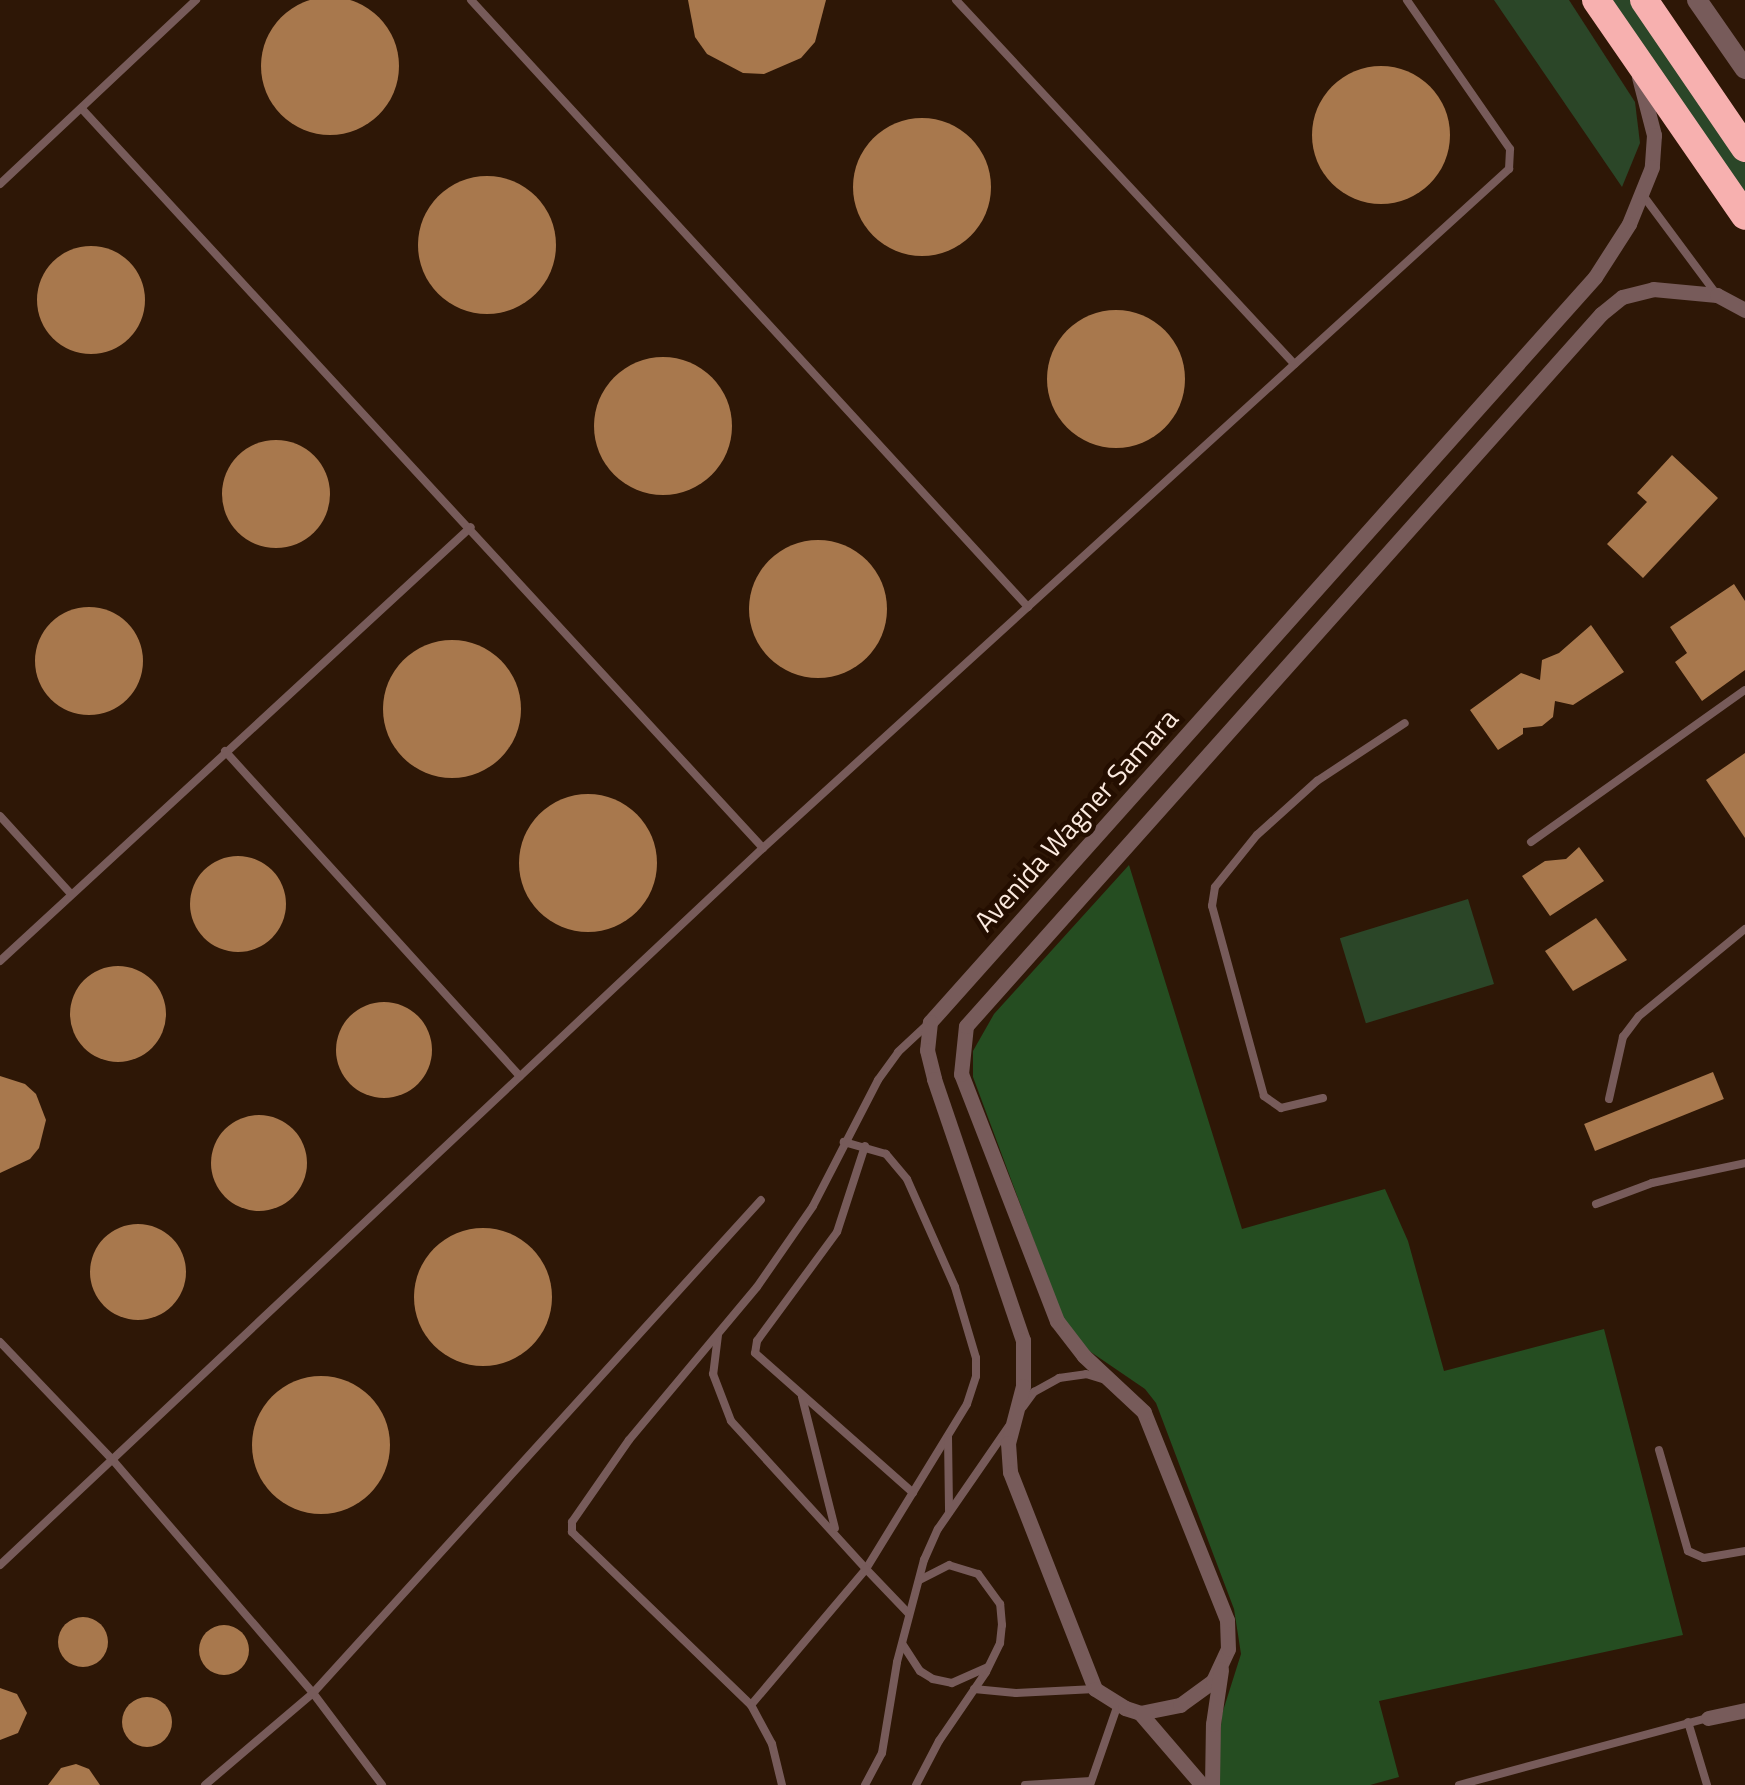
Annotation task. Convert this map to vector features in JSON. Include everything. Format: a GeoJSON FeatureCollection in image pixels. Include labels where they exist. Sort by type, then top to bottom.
{"type":"FeatureCollection","features":[{"type":"Feature","properties":{"kind":"highway"},"geometry":{"type":"LineString","coordinates":[[1596,0],[1745,216]]}},
{"type":"Feature","properties":{"kind":"highway"},"geometry":{"type":"LineString","coordinates":[[1644,0],[1745,148]]}},
{"type":"Feature","properties":{"kind":"street"},"geometry":{"type":"LineString","coordinates":[[1697,0],[1745,69]]}},
{"type":"Feature","properties":{"kind":"street","name":"Avenida Wagner Samara"},"geometry":{"type":"LineString","coordinates":[[930,1022],[1595,277],[1642,194],[1652,167],[1654,136],[1627,45]]}},
{"type":"Feature","properties":{"kind":"street","name":"Avenida Wagner Samara"},"geometry":{"type":"LineString","coordinates":[[1212,1785],[1213,1724],[1228,1649],[1227,1620],[1144,1412],[1057,1322],[962,1074],[966,1026],[1601,314],[1622,297],[1653,289],[1717,295],[1745,310]]}},
{"type":"Feature","properties":{"kind":"street"},"geometry":{"type":"LineString","coordinates":[[930,1022],[928,1050],[934,1080],[1023,1340],[1023,1386],[1008,1443],[1010,1472],[1094,1689],[1140,1712],[1180,1706],[1212,1681],[1222,1666]]}},
{"type":"Feature","properties":{"kind":"street"},"geometry":{"type":"LineString","coordinates":[[1708,1718],[1745,1710]]}},
{"type":"Feature","properties":{"kind":"street"},"geometry":{"type":"LineString","coordinates":[[1140,1712],[1202,1785]]}},
{"type":"Feature","properties":{"kind":"lane"},"geometry":{"type":"LineString","coordinates":[[0,184],[196,0]]}},
{"type":"Feature","properties":{"kind":"lane"},"geometry":{"type":"LineString","coordinates":[[471,0],[1028,607]]}},
{"type":"Feature","properties":{"kind":"lane"},"geometry":{"type":"LineString","coordinates":[[956,0],[1294,364]]}},
{"type":"Feature","properties":{"kind":"lane"},"geometry":{"type":"LineString","coordinates":[[0,1565],[763,848],[1510,169],[1510,149],[1406,0]]}},
{"type":"Feature","properties":{"kind":"lane"},"geometry":{"type":"LineString","coordinates":[[82,109],[471,526],[763,848]]}},
{"type":"Feature","properties":{"kind":"lane"},"geometry":{"type":"LineString","coordinates":[[1642,194],[1717,295]]}},
{"type":"Feature","properties":{"kind":"lane"},"geometry":{"type":"LineString","coordinates":[[0,961],[471,526]]}},
{"type":"Feature","properties":{"kind":"lane"},"geometry":{"type":"LineString","coordinates":[[1531,842],[1745,690]]}},
{"type":"Feature","properties":{"kind":"lane"},"geometry":{"type":"LineString","coordinates":[[1323,1098],[1280,1108],[1264,1096],[1212,906],[1216,887],[1257,835],[1317,781],[1404,723]]}},
{"type":"Feature","properties":{"kind":"lane"},"geometry":{"type":"LineString","coordinates":[[224,751],[520,1076]]}},
{"type":"Feature","properties":{"kind":"lane"},"geometry":{"type":"LineString","coordinates":[[0,816],[71,894]]}},
{"type":"Feature","properties":{"kind":"lane"},"geometry":{"type":"LineString","coordinates":[[1610,1100],[1613,1068],[1624,1037],[1638,1016],[1745,929]]}},
{"type":"Feature","properties":{"kind":"lane"},"geometry":{"type":"LineString","coordinates":[[782,1785],[772,1744],[752,1705],[571,1527],[598,1481],[758,1287],[813,1206],[844,1142],[898,1052],[930,1022]]}},
{"type":"Feature","properties":{"kind":"lane"},"geometry":{"type":"LineString","coordinates":[[752,1705],[866,1569],[948,1437],[976,1376],[976,1358],[954,1286],[906,1179],[886,1154],[844,1142]]}},
{"type":"Feature","properties":{"kind":"lane"},"geometry":{"type":"LineString","coordinates":[[865,1146],[838,1232],[755,1347],[757,1357],[913,1493]]}},
{"type":"Feature","properties":{"kind":"lane"},"geometry":{"type":"LineString","coordinates":[[1596,1204],[1652,1183],[1745,1163]]}},
{"type":"Feature","properties":{"kind":"lane"},"geometry":{"type":"LineString","coordinates":[[205,1785],[312,1693],[761,1200]]}},
{"type":"Feature","properties":{"kind":"lane"},"geometry":{"type":"LineString","coordinates":[[718,1333],[714,1374],[718,1396],[731,1421],[908,1614]]}},
{"type":"Feature","properties":{"kind":"lane"},"geometry":{"type":"LineString","coordinates":[[0,1342],[111,1458],[312,1693],[382,1785]]}},
{"type":"Feature","properties":{"kind":"lane"},"geometry":{"type":"LineString","coordinates":[[865,1785],[882,1754],[917,1582],[949,1512],[1034,1392],[1058,1378],[1086,1374],[1111,1381]]}},
{"type":"Feature","properties":{"kind":"lane"},"geometry":{"type":"LineString","coordinates":[[802,1397],[836,1532]]}},
{"type":"Feature","properties":{"kind":"lane"},"geometry":{"type":"LineString","coordinates":[[948,1437],[949,1512]]}},
{"type":"Feature","properties":{"kind":"lane"},"geometry":{"type":"LineString","coordinates":[[1659,1450],[1688,1551],[1704,1558],[1745,1551]]}},
{"type":"Feature","properties":{"kind":"lane"},"geometry":{"type":"LineString","coordinates":[[916,1785],[939,1740],[989,1666],[1000,1643],[1002,1625],[1000,1604],[991,1586],[978,1574],[949,1565],[917,1582]]}},
{"type":"Feature","properties":{"kind":"lane"},"geometry":{"type":"LineString","coordinates":[[903,1645],[920,1671],[934,1679],[952,1683],[989,1666]]}},
{"type":"Feature","properties":{"kind":"lane"},"geometry":{"type":"LineString","coordinates":[[974,1689],[1016,1693],[1094,1689]]}},
{"type":"Feature","properties":{"kind":"lane"},"geometry":{"type":"LineString","coordinates":[[1025,1785],[1090,1783],[1118,1704]]}},
{"type":"Feature","properties":{"kind":"lane"},"geometry":{"type":"LineString","coordinates":[[1459,1785],[1708,1718]]}},
{"type":"Feature","properties":{"kind":"lane"},"geometry":{"type":"LineString","coordinates":[[1688,1722],[1707,1785]]}},
{"type":"Feature","properties":{"kind":"green space"},"geometry":{"type":"Polygon","coordinates":[[[1494,0],[1569,0],[1635,102],[1640,143],[1622,187],[1494,0]]]}},
{"type":"Feature","properties":{"kind":"green space"},"geometry":{"type":"Polygon","coordinates":[[[1611,0],[1635,0],[1745,161],[1745,196],[1611,0]]]}},
{"type":"Feature","properties":{"kind":"green space"},"geometry":{"type":"Polygon","coordinates":[[[1129,865],[1242,1229],[1385,1189],[1408,1241],[1444,1371],[1604,1329],[1683,1635],[1379,1701],[1399,1777],[1370,1785],[1216,1785],[1222,1714],[1241,1654],[1234,1609],[1156,1403],[1145,1389],[1082,1346],[1064,1322],[973,1077],[973,1051],[994,1014],[1129,865]]]}},
{"type":"Feature","properties":{"kind":"green space"},"geometry":{"type":"Polygon","coordinates":[[[1468,899],[1494,984],[1366,1023],[1340,938],[1468,899]]]}},
{"type":"Feature","properties":{"kind":"building"},"geometry":{"type":"Polygon","coordinates":[[[330,-3],[356,2],[379,17],[394,40],[399,66],[394,92],[379,115],[356,130],[330,135],[304,130],[281,115],[266,92],[261,66],[266,40],[281,17],[304,2],[330,-3]]]}},
{"type":"Feature","properties":{"kind":"building"},"geometry":{"type":"Polygon","coordinates":[[[688,0],[826,0],[815,42],[801,58],[764,74],[743,73],[707,54],[695,37],[688,0]]]}},
{"type":"Feature","properties":{"kind":"building"},"geometry":{"type":"Polygon","coordinates":[[[1381,66],[1407,71],[1430,86],[1445,109],[1450,135],[1445,161],[1430,184],[1407,199],[1381,204],[1355,199],[1332,184],[1317,161],[1312,135],[1317,109],[1332,86],[1355,71],[1381,66]]]}},
{"type":"Feature","properties":{"kind":"building"},"geometry":{"type":"Polygon","coordinates":[[[922,118],[948,123],[971,138],[986,161],[991,187],[986,213],[971,236],[948,251],[922,256],[896,251],[873,236],[858,213],[853,187],[858,161],[873,138],[896,123],[922,118]]]}},
{"type":"Feature","properties":{"kind":"building"},"geometry":{"type":"Polygon","coordinates":[[[487,176],[513,181],[536,196],[551,219],[556,245],[551,271],[536,294],[513,309],[487,314],[461,309],[438,294],[423,271],[418,245],[423,219],[438,196],[461,181],[487,176]]]}},
{"type":"Feature","properties":{"kind":"building"},"geometry":{"type":"Polygon","coordinates":[[[91,246],[112,250],[129,262],[141,279],[145,300],[141,321],[129,338],[112,350],[91,354],[70,350],[53,338],[41,321],[37,300],[41,279],[53,262],[70,250],[91,246]]]}},
{"type":"Feature","properties":{"kind":"building"},"geometry":{"type":"Polygon","coordinates":[[[1116,310],[1142,315],[1165,330],[1180,353],[1185,379],[1180,405],[1165,428],[1142,443],[1116,448],[1090,443],[1067,428],[1052,405],[1047,379],[1052,353],[1067,330],[1090,315],[1116,310]]]}},
{"type":"Feature","properties":{"kind":"building"},"geometry":{"type":"Polygon","coordinates":[[[663,357],[689,362],[712,377],[727,400],[732,426],[727,452],[712,475],[689,490],[663,495],[637,490],[614,475],[599,452],[594,426],[599,400],[614,377],[637,362],[663,357]]]}},
{"type":"Feature","properties":{"kind":"building"},"geometry":{"type":"Polygon","coordinates":[[[276,440],[297,444],[314,456],[326,473],[330,494],[326,515],[314,532],[297,544],[276,548],[255,544],[238,532],[226,515],[222,494],[226,473],[238,456],[255,444],[276,440]]]}},
{"type":"Feature","properties":{"kind":"building"},"geometry":{"type":"Polygon","coordinates":[[[1672,455],[1718,498],[1643,578],[1607,544],[1647,502],[1637,493],[1672,455]]]}},
{"type":"Feature","properties":{"kind":"building"},"geometry":{"type":"Polygon","coordinates":[[[818,540],[844,545],[867,560],[882,583],[887,609],[882,635],[867,658],[844,673],[818,678],[792,673],[769,658],[754,635],[749,609],[754,583],[769,560],[792,545],[818,540]]]}},
{"type":"Feature","properties":{"kind":"building"},"geometry":{"type":"Polygon","coordinates":[[[1734,584],[1745,601],[1745,670],[1702,701],[1675,662],[1687,653],[1670,627],[1734,584]]]}},
{"type":"Feature","properties":{"kind":"building"},"geometry":{"type":"Polygon","coordinates":[[[89,607],[110,611],[128,622],[139,640],[143,661],[139,682],[128,700],[110,711],[89,715],[68,711],[50,700],[39,682],[35,661],[39,640],[50,622],[68,611],[89,607]]]}},
{"type":"Feature","properties":{"kind":"building"},"geometry":{"type":"Polygon","coordinates":[[[1591,625],[1624,672],[1573,705],[1555,701],[1553,717],[1542,726],[1523,728],[1523,734],[1498,750],[1470,710],[1521,673],[1540,680],[1542,660],[1559,653],[1591,625]]]}},
{"type":"Feature","properties":{"kind":"building"},"geometry":{"type":"Polygon","coordinates":[[[452,640],[478,645],[501,660],[516,683],[521,709],[516,735],[501,758],[478,773],[452,778],[426,773],[403,758],[388,735],[383,709],[388,683],[403,660],[426,645],[452,640]]]}},
{"type":"Feature","properties":{"kind":"building"},"geometry":{"type":"Polygon","coordinates":[[[1745,753],[1745,838],[1706,780],[1745,753]]]}},
{"type":"Feature","properties":{"kind":"building"},"geometry":{"type":"Polygon","coordinates":[[[588,794],[614,799],[637,814],[652,837],[657,863],[652,889],[637,912],[614,927],[588,932],[562,927],[539,912],[524,889],[519,863],[524,837],[539,814],[562,799],[588,794]]]}},
{"type":"Feature","properties":{"kind":"building"},"geometry":{"type":"Polygon","coordinates":[[[1579,847],[1604,881],[1550,916],[1522,876],[1545,861],[1566,859],[1579,847]]]}},
{"type":"Feature","properties":{"kind":"building"},"geometry":{"type":"Polygon","coordinates":[[[238,856],[256,860],[272,870],[282,886],[286,904],[282,922],[272,938],[256,948],[238,952],[220,948],[204,938],[194,922],[190,904],[194,886],[204,870],[220,860],[238,856]]]}},
{"type":"Feature","properties":{"kind":"building"},"geometry":{"type":"Polygon","coordinates":[[[1596,918],[1627,960],[1573,991],[1545,951],[1596,918]]]}},
{"type":"Feature","properties":{"kind":"building"},"geometry":{"type":"Polygon","coordinates":[[[118,966],[136,970],[152,980],[162,996],[166,1014],[162,1032],[152,1048],[136,1058],[118,1062],[100,1058],[84,1048],[74,1032],[70,1014],[74,996],[84,980],[100,970],[118,966]]]}},
{"type":"Feature","properties":{"kind":"building"},"geometry":{"type":"Polygon","coordinates":[[[384,1002],[402,1006],[418,1016],[428,1032],[432,1050],[428,1068],[418,1084],[402,1094],[384,1098],[366,1094],[350,1084],[340,1068],[336,1050],[340,1032],[350,1016],[366,1006],[384,1002]]]}},
{"type":"Feature","properties":{"kind":"building"},"geometry":{"type":"Polygon","coordinates":[[[1713,1072],[1724,1099],[1595,1151],[1584,1124],[1713,1072]]]}},
{"type":"Feature","properties":{"kind":"building"},"geometry":{"type":"Polygon","coordinates":[[[0,1076],[25,1084],[36,1094],[46,1120],[39,1148],[30,1159],[0,1173],[0,1076]]]}},
{"type":"Feature","properties":{"kind":"building"},"geometry":{"type":"Polygon","coordinates":[[[259,1115],[277,1119],[293,1129],[303,1145],[307,1163],[303,1181],[293,1197],[277,1207],[259,1211],[241,1207],[225,1197],[215,1181],[211,1163],[215,1145],[225,1129],[241,1119],[259,1115]]]}},
{"type":"Feature","properties":{"kind":"building"},"geometry":{"type":"Polygon","coordinates":[[[138,1224],[156,1228],[172,1238],[182,1254],[186,1272],[182,1290],[172,1306],[156,1316],[138,1320],[120,1316],[104,1306],[94,1290],[90,1272],[94,1254],[104,1238],[120,1228],[138,1224]]]}},
{"type":"Feature","properties":{"kind":"building"},"geometry":{"type":"Polygon","coordinates":[[[483,1228],[509,1233],[532,1248],[547,1271],[552,1297],[547,1323],[532,1346],[509,1361],[483,1366],[457,1361],[434,1346],[419,1323],[414,1297],[419,1271],[434,1248],[457,1233],[483,1228]]]}},
{"type":"Feature","properties":{"kind":"building"},"geometry":{"type":"Polygon","coordinates":[[[321,1376],[347,1381],[370,1396],[385,1419],[390,1445],[385,1471],[370,1494],[347,1509],[321,1514],[295,1509],[272,1494],[257,1471],[252,1445],[257,1419],[272,1396],[295,1381],[321,1376]]]}},
{"type":"Feature","properties":{"kind":"building"},"geometry":{"type":"Polygon","coordinates":[[[83,1617],[101,1624],[108,1642],[101,1660],[83,1667],[65,1660],[58,1642],[65,1624],[83,1617]]]}},
{"type":"Feature","properties":{"kind":"building"},"geometry":{"type":"Polygon","coordinates":[[[224,1625],[242,1632],[249,1650],[242,1668],[224,1675],[206,1668],[199,1650],[206,1632],[224,1625]]]}},
{"type":"Feature","properties":{"kind":"building"},"geometry":{"type":"Polygon","coordinates":[[[0,1688],[17,1694],[27,1713],[18,1733],[0,1740],[0,1688]]]}},
{"type":"Feature","properties":{"kind":"building"},"geometry":{"type":"Polygon","coordinates":[[[147,1697],[165,1704],[172,1722],[165,1740],[147,1747],[129,1740],[122,1722],[129,1704],[147,1697]]]}},
{"type":"Feature","properties":{"kind":"building"},"geometry":{"type":"Polygon","coordinates":[[[76,1764],[89,1769],[100,1785],[48,1785],[61,1768],[76,1764]]]}}]}
